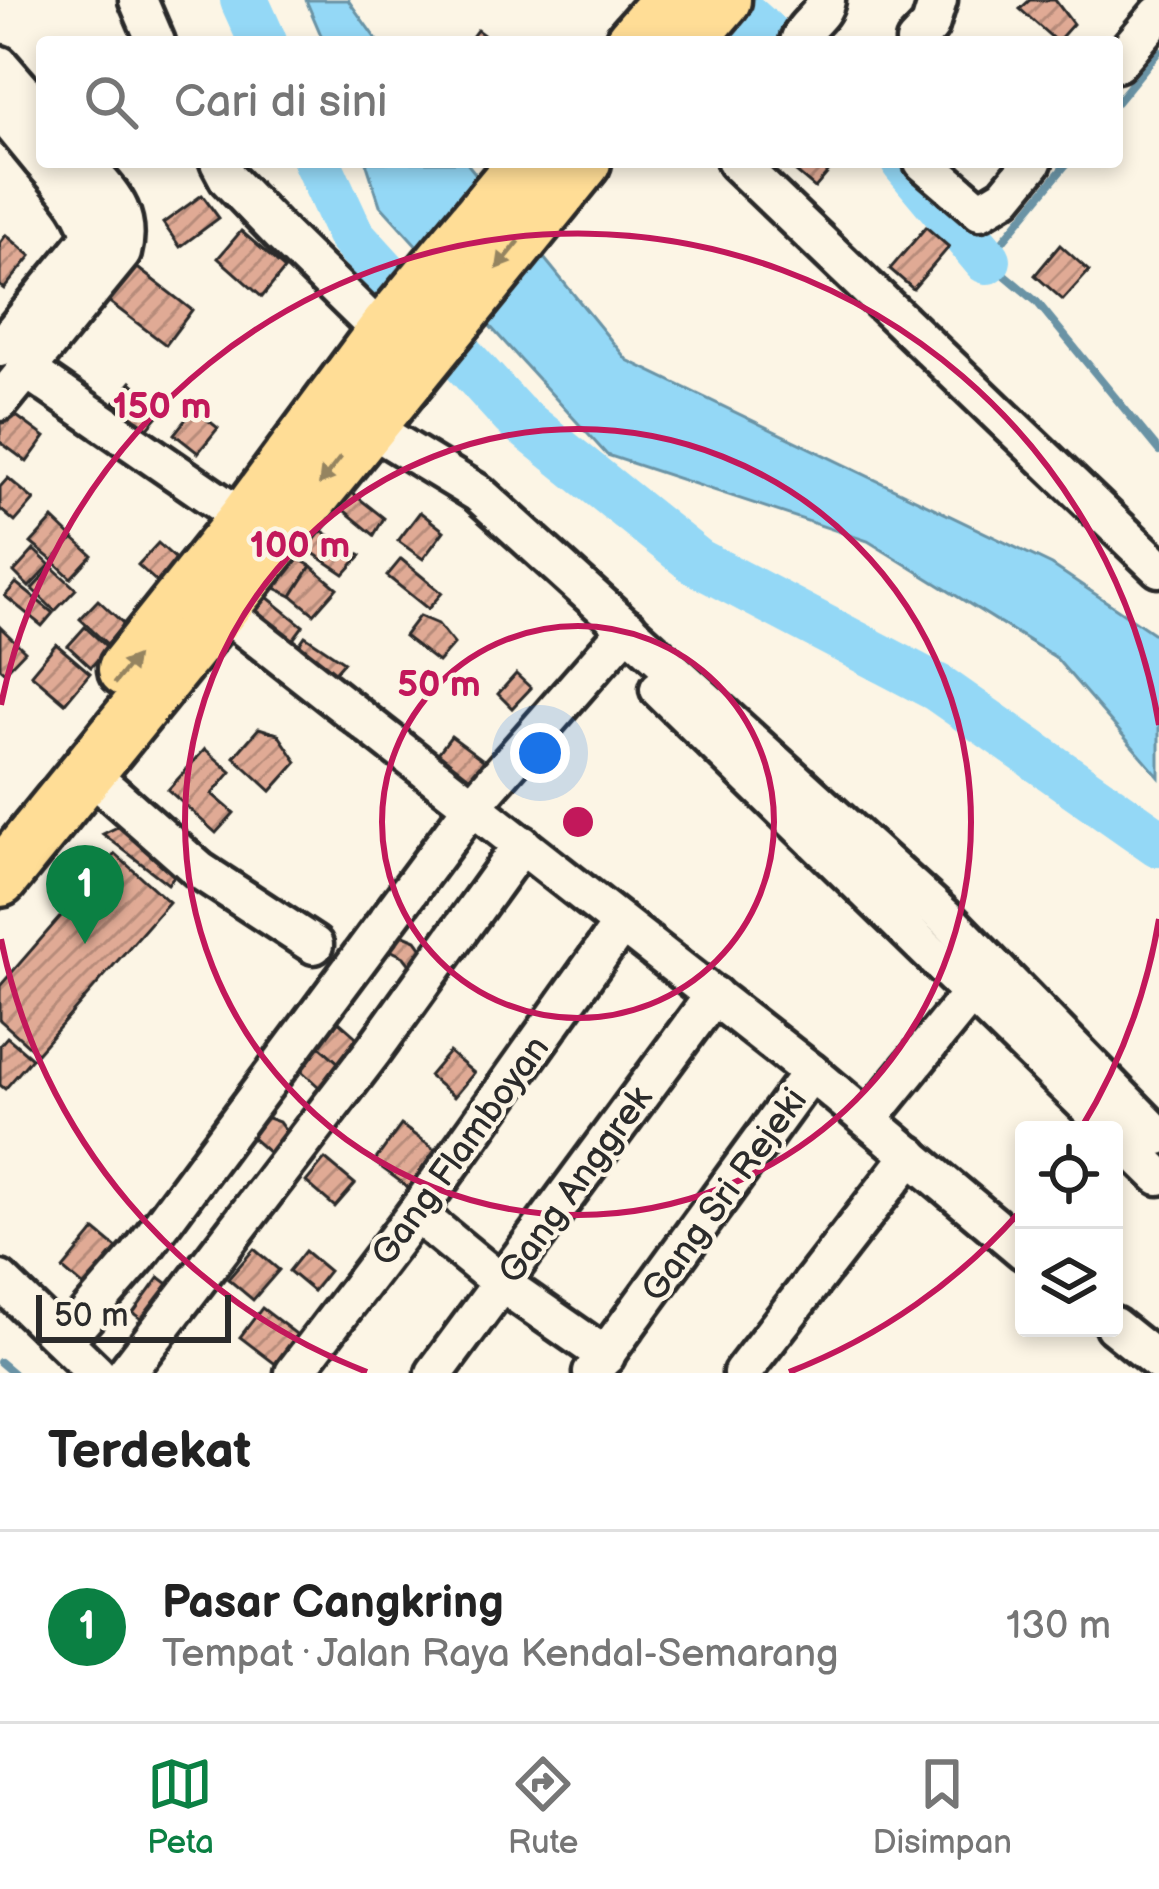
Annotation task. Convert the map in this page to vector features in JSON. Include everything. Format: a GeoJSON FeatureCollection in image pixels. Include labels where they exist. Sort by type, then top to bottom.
{"type":"FeatureCollection","features":[{"type":"Feature","properties":{"kind":"highway"},"geometry":{"type":"LineString","coordinates":[[646,36],[699,13]]}},
{"type":"Feature","properties":{"kind":"highway"},"geometry":{"type":"LineString","coordinates":[[0,827],[245,520],[404,333],[522,168]]}},
{"type":"Feature","properties":{"kind":"highway"},"geometry":{"type":"LineString","coordinates":[[0,879],[222,610],[366,424],[404,333],[577,168]]}},
{"type":"Feature","properties":{"kind":"street"},"geometry":{"type":"LineString","coordinates":[[138,0],[153,36]]}},
{"type":"Feature","properties":{"kind":"street"},"geometry":{"type":"LineString","coordinates":[[800,36],[825,9],[826,0]]}},
{"type":"Feature","properties":{"kind":"street"},"geometry":{"type":"LineString","coordinates":[[921,36],[930,26],[938,0]]}},
{"type":"Feature","properties":{"kind":"street"},"geometry":{"type":"LineString","coordinates":[[1123,56],[1159,14]]}},
{"type":"Feature","properties":{"kind":"street"},"geometry":{"type":"LineString","coordinates":[[0,65],[27,118]]}},
{"type":"Feature","properties":{"kind":"street"},"geometry":{"type":"LineString","coordinates":[[0,402],[13,359],[91,237],[81,208],[49,168]]}},
{"type":"Feature","properties":{"kind":"street"},"geometry":{"type":"LineString","coordinates":[[13,359],[122,253],[127,233],[123,215],[88,168]]}},
{"type":"Feature","properties":{"kind":"street"},"geometry":{"type":"LineString","coordinates":[[222,168],[281,236],[404,333]]}},
{"type":"Feature","properties":{"kind":"street"},"geometry":{"type":"LineString","coordinates":[[742,168],[1159,568]]}},
{"type":"Feature","properties":{"kind":"street"},"geometry":{"type":"LineString","coordinates":[[930,168],[980,211],[1005,196],[1029,168]]}},
{"type":"Feature","properties":{"kind":"street"},"geometry":{"type":"LineString","coordinates":[[13,359],[245,520]]}},
{"type":"Feature","properties":{"kind":"street"},"geometry":{"type":"LineString","coordinates":[[366,424],[478,493],[796,819],[1103,1121]]}},
{"type":"Feature","properties":{"kind":"street"},"geometry":{"type":"LineString","coordinates":[[543,579],[621,637],[948,920],[1159,1136]]}},
{"type":"Feature","properties":{"kind":"street"},"geometry":{"type":"LineString","coordinates":[[222,610],[811,1072],[1015,1243]]}},
{"type":"Feature","properties":{"kind":"street"},"geometry":{"type":"LineString","coordinates":[[64,1341],[138,1256],[473,805],[621,637]]}},
{"type":"Feature","properties":{"kind":"street"},"geometry":{"type":"LineString","coordinates":[[89,773],[200,870],[314,945]]}},
{"type":"Feature","properties":{"kind":"street"},"geometry":{"type":"LineString","coordinates":[[126,1373],[373,1051],[522,844]]}},
{"type":"Feature","properties":{"kind":"street","name":"Gang Flamboyan"},"geometry":{"type":"LineString","coordinates":[[295,1373],[621,926]]}},
{"type":"Feature","properties":{"kind":"street","name":"Gang Anggrek"},"geometry":{"type":"LineString","coordinates":[[435,1373],[714,995]]}},
{"type":"Feature","properties":{"kind":"street"},"geometry":{"type":"LineString","coordinates":[[868,1119],[959,1008]]}},
{"type":"Feature","properties":{"kind":"street","name":"Gang Sri Rejeki"},"geometry":{"type":"LineString","coordinates":[[599,1365],[811,1072]]}},
{"type":"Feature","properties":{"kind":"street"},"geometry":{"type":"LineString","coordinates":[[1123,1141],[1159,1176]]}},
{"type":"Feature","properties":{"kind":"street"},"geometry":{"type":"LineString","coordinates":[[742,1373],[910,1155]]}},
{"type":"Feature","properties":{"kind":"street"},"geometry":{"type":"LineString","coordinates":[[416,1213],[599,1365]]}},
{"type":"Feature","properties":{"kind":"street"},"geometry":{"type":"LineString","coordinates":[[0,1280],[96,1373]]}},
{"type":"Feature","properties":{"kind":"street"},"geometry":{"type":"LineString","coordinates":[[1123,1333],[1159,1362]]}},
{"type":"Feature","properties":{"kind":"water"},"geometry":{"type":"Polygon","coordinates":[[[306,0],[348,0],[374,36],[321,36],[306,0]]]}},
{"type":"Feature","properties":{"kind":"water"},"geometry":{"type":"Polygon","coordinates":[[[368,168],[471,168],[627,360],[1052,565],[1159,637],[1159,777],[1055,657],[868,541],[607,455],[380,205],[368,168]]]}},
{"type":"Feature","properties":{"kind":"building"},"geometry":{"type":"Polygon","coordinates":[[[1030,0],[1055,0],[1073,24],[1062,36],[1050,36],[1020,9],[1030,0]]]}},
{"type":"Feature","properties":{"kind":"building"},"geometry":{"type":"Polygon","coordinates":[[[799,168],[832,168],[815,188],[796,172],[799,168]]]}},
{"type":"Feature","properties":{"kind":"building"},"geometry":{"type":"Polygon","coordinates":[[[202,195],[219,218],[180,247],[163,223],[202,195]]]}},
{"type":"Feature","properties":{"kind":"building"},"geometry":{"type":"Polygon","coordinates":[[[926,227],[949,247],[913,289],[890,269],[926,227]]]}},
{"type":"Feature","properties":{"kind":"building"},"geometry":{"type":"Polygon","coordinates":[[[241,231],[285,269],[262,297],[218,258],[241,231]]]}},
{"type":"Feature","properties":{"kind":"building"},"geometry":{"type":"Polygon","coordinates":[[[6,235],[31,256],[4,289],[0,286],[0,243],[6,235]]]}},
{"type":"Feature","properties":{"kind":"building"},"geometry":{"type":"Polygon","coordinates":[[[1060,245],[1089,271],[1063,300],[1035,275],[1060,245]]]}},
{"type":"Feature","properties":{"kind":"building"},"geometry":{"type":"Polygon","coordinates":[[[135,266],[192,310],[166,345],[108,301],[135,266]]]}},
{"type":"Feature","properties":{"kind":"building"},"geometry":{"type":"Polygon","coordinates":[[[131,382],[163,410],[146,430],[114,402],[131,382]]]}},
{"type":"Feature","properties":{"kind":"building"},"geometry":{"type":"Polygon","coordinates":[[[7,409],[45,437],[27,462],[0,442],[0,418],[7,409]]]}},
{"type":"Feature","properties":{"kind":"building"},"geometry":{"type":"Polygon","coordinates":[[[194,409],[218,428],[198,453],[174,434],[194,409]]]}},
{"type":"Feature","properties":{"kind":"building"},"geometry":{"type":"Polygon","coordinates":[[[8,478],[34,500],[15,522],[0,509],[0,487],[8,478]]]}},
{"type":"Feature","properties":{"kind":"building"},"geometry":{"type":"Polygon","coordinates":[[[346,488],[384,518],[374,535],[335,503],[346,488]]]}},
{"type":"Feature","properties":{"kind":"building"},"geometry":{"type":"Polygon","coordinates":[[[420,512],[444,531],[423,559],[398,541],[420,512]]]}},
{"type":"Feature","properties":{"kind":"building"},"geometry":{"type":"Polygon","coordinates":[[[53,519],[73,538],[53,561],[31,543],[53,519]]]}},
{"type":"Feature","properties":{"kind":"building"},"geometry":{"type":"Polygon","coordinates":[[[319,529],[361,555],[344,574],[307,549],[319,529]]]}},
{"type":"Feature","properties":{"kind":"building"},"geometry":{"type":"Polygon","coordinates":[[[73,538],[92,555],[71,578],[53,561],[73,538]]]}},
{"type":"Feature","properties":{"kind":"building"},"geometry":{"type":"Polygon","coordinates":[[[158,543],[177,560],[157,582],[138,565],[158,543]]]}},
{"type":"Feature","properties":{"kind":"building"},"geometry":{"type":"Polygon","coordinates":[[[34,550],[50,565],[29,587],[14,572],[34,550]]]}},
{"type":"Feature","properties":{"kind":"building"},"geometry":{"type":"Polygon","coordinates":[[[290,554],[311,566],[292,596],[271,586],[290,554]]]}},
{"type":"Feature","properties":{"kind":"building"},"geometry":{"type":"Polygon","coordinates":[[[401,559],[442,593],[428,609],[387,576],[401,559]]]}},
{"type":"Feature","properties":{"kind":"building"},"geometry":{"type":"Polygon","coordinates":[[[311,566],[337,588],[314,614],[292,596],[311,566]]]}},
{"type":"Feature","properties":{"kind":"building"},"geometry":{"type":"Polygon","coordinates":[[[52,567],[76,589],[55,611],[32,589],[52,567]]]}},
{"type":"Feature","properties":{"kind":"building"},"geometry":{"type":"Polygon","coordinates":[[[16,583],[53,613],[42,626],[5,596],[16,583]]]}},
{"type":"Feature","properties":{"kind":"building"},"geometry":{"type":"Polygon","coordinates":[[[262,593],[303,626],[286,649],[246,616],[262,593]]]}},
{"type":"Feature","properties":{"kind":"building"},"geometry":{"type":"Polygon","coordinates":[[[98,600],[125,625],[107,644],[80,619],[98,600]]]}},
{"type":"Feature","properties":{"kind":"building"},"geometry":{"type":"Polygon","coordinates":[[[419,616],[438,624],[454,644],[438,662],[404,636],[419,616]]]}},
{"type":"Feature","properties":{"kind":"building"},"geometry":{"type":"Polygon","coordinates":[[[0,627],[25,651],[5,672],[0,668],[0,627]]]}},
{"type":"Feature","properties":{"kind":"building"},"geometry":{"type":"Polygon","coordinates":[[[85,627],[108,648],[91,667],[68,646],[85,627]]]}},
{"type":"Feature","properties":{"kind":"building"},"geometry":{"type":"Polygon","coordinates":[[[305,636],[344,662],[330,678],[290,658],[305,636]]]}},
{"type":"Feature","properties":{"kind":"building"},"geometry":{"type":"Polygon","coordinates":[[[56,644],[90,673],[65,703],[31,674],[56,644]]]}},
{"type":"Feature","properties":{"kind":"building"},"geometry":{"type":"Polygon","coordinates":[[[516,674],[531,688],[512,708],[498,694],[516,674]]]}},
{"type":"Feature","properties":{"kind":"building"},"geometry":{"type":"Polygon","coordinates":[[[259,728],[278,734],[297,762],[271,791],[234,757],[259,728]]]}},
{"type":"Feature","properties":{"kind":"building"},"geometry":{"type":"Polygon","coordinates":[[[451,736],[490,765],[472,789],[433,760],[451,736]]]}},
{"type":"Feature","properties":{"kind":"building"},"geometry":{"type":"Polygon","coordinates":[[[205,749],[231,772],[212,794],[234,813],[216,833],[168,790],[205,749]]]}},
{"type":"Feature","properties":{"kind":"building"},"geometry":{"type":"Polygon","coordinates":[[[130,821],[184,863],[168,884],[103,834],[130,821]]]}},
{"type":"Feature","properties":{"kind":"building"},"geometry":{"type":"Polygon","coordinates":[[[115,854],[169,902],[37,1053],[0,1020],[0,986],[115,854]]]}},
{"type":"Feature","properties":{"kind":"building"},"geometry":{"type":"Polygon","coordinates":[[[399,933],[416,940],[432,962],[421,979],[404,957],[386,948],[399,933]]]}},
{"type":"Feature","properties":{"kind":"building"},"geometry":{"type":"Polygon","coordinates":[[[337,1020],[371,1050],[350,1073],[316,1043],[337,1020]]]}},
{"type":"Feature","properties":{"kind":"building"},"geometry":{"type":"Polygon","coordinates":[[[7,1037],[32,1058],[5,1089],[0,1085],[0,1045],[7,1037]]]}},
{"type":"Feature","properties":{"kind":"building"},"geometry":{"type":"Polygon","coordinates":[[[316,1043],[350,1073],[330,1097],[296,1066],[316,1043]]]}},
{"type":"Feature","properties":{"kind":"building"},"geometry":{"type":"Polygon","coordinates":[[[449,1052],[474,1073],[454,1097],[429,1076],[449,1052]]]}},
{"type":"Feature","properties":{"kind":"building"},"geometry":{"type":"Polygon","coordinates":[[[257,1114],[279,1122],[292,1140],[277,1160],[245,1132],[257,1114]]]}},
{"type":"Feature","properties":{"kind":"building"},"geometry":{"type":"Polygon","coordinates":[[[401,1125],[441,1154],[413,1191],[374,1162],[401,1125]]]}},
{"type":"Feature","properties":{"kind":"building"},"geometry":{"type":"Polygon","coordinates":[[[325,1159],[355,1184],[335,1207],[306,1182],[325,1159]]]}},
{"type":"Feature","properties":{"kind":"building"},"geometry":{"type":"Polygon","coordinates":[[[95,1230],[124,1254],[91,1293],[63,1269],[95,1230]]]}},
{"type":"Feature","properties":{"kind":"building"},"geometry":{"type":"Polygon","coordinates":[[[254,1249],[279,1270],[253,1300],[228,1279],[254,1249]]]}},
{"type":"Feature","properties":{"kind":"building"},"geometry":{"type":"Polygon","coordinates":[[[305,1251],[329,1271],[313,1291],[289,1271],[305,1251]]]}},
{"type":"Feature","properties":{"kind":"building"},"geometry":{"type":"Polygon","coordinates":[[[159,1277],[179,1292],[152,1327],[133,1313],[159,1277]]]}},
{"type":"Feature","properties":{"kind":"building"},"geometry":{"type":"Polygon","coordinates":[[[262,1308],[304,1340],[282,1369],[240,1337],[262,1308]]]}},
{"type":"Feature","properties":{"kind":"waterway"},"geometry":{"type":"LineString","coordinates":[[244,0],[260,36]]}},
{"type":"Feature","properties":{"kind":"waterway"},"geometry":{"type":"LineString","coordinates":[[726,0],[767,36]]}},
{"type":"Feature","properties":{"kind":"waterway"},"geometry":{"type":"LineString","coordinates":[[1123,95],[1159,51]]}},
{"type":"Feature","properties":{"kind":"waterway"},"geometry":{"type":"LineString","coordinates":[[320,168],[351,236],[514,415],[697,562],[938,688],[1159,843]]}},
{"type":"Feature","properties":{"kind":"waterway"},"geometry":{"type":"LineString","coordinates":[[910,168],[987,260]]}},
{"type":"Feature","properties":{"kind":"waterway"},"geometry":{"type":"LineString","coordinates":[[1063,168],[987,260],[1037,302],[1159,451]]}},
{"type":"Feature","properties":{"kind":"waterway"},"geometry":{"type":"LineString","coordinates":[[0,1362],[13,1373]]}},
{"type":"Feature","properties":{"kind":"place","name":"Pasar Cangkring"},"geometry":{"type":"Point","coordinates":[85,944]}}]}
